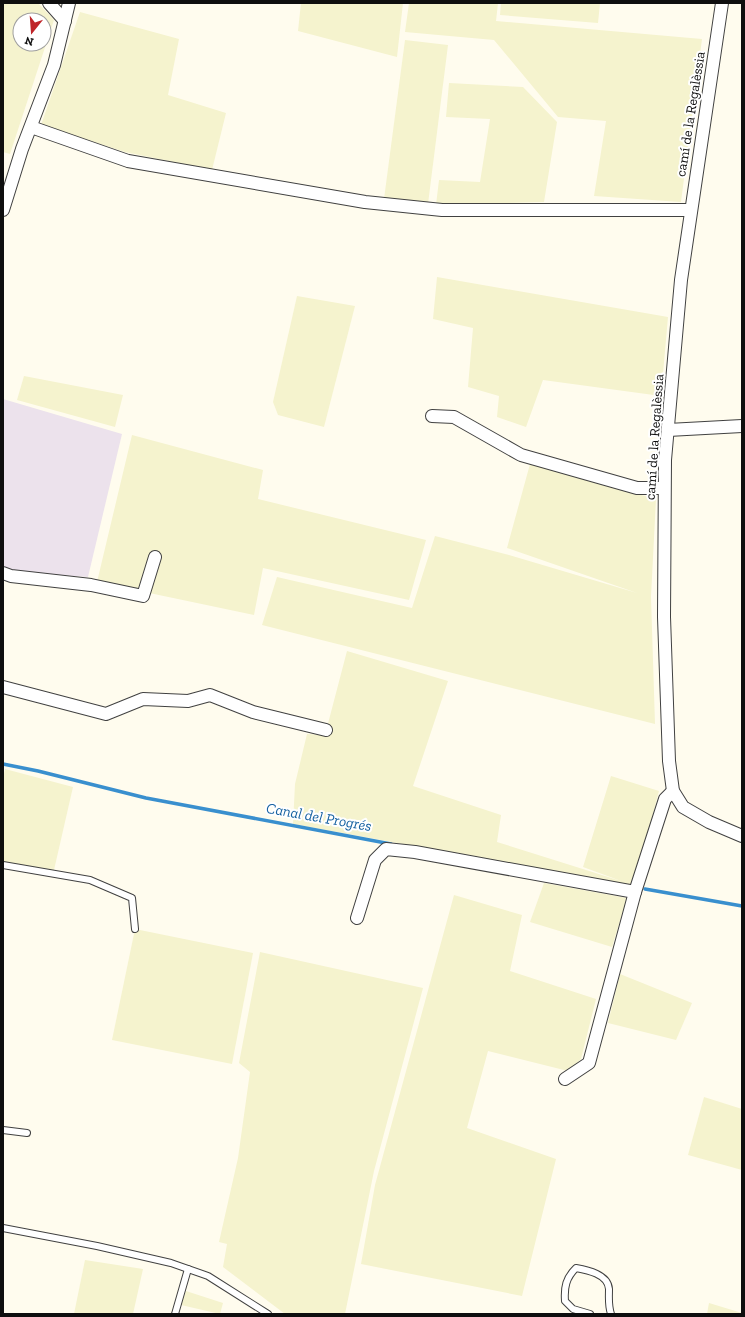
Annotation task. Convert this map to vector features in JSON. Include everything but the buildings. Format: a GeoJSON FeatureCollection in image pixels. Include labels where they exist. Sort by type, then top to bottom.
{"type":"FeatureCollection","features":[{"type":"Feature","properties":{"kind":"street"},"geometry":{"type":"LineString","coordinates":[[49,3],[65,21]]}},
{"type":"Feature","properties":{"kind":"street"},"geometry":{"type":"LineString","coordinates":[[3,210],[54,65],[70,3]]}},
{"type":"Feature","properties":{"kind":"street","name":"camí de la Regalèssia"},"geometry":{"type":"LineString","coordinates":[[722,3],[681,280],[664,488],[664,617],[668,754],[673,791],[683,808],[709,822],[742,836]]}},
{"type":"Feature","properties":{"kind":"street"},"geometry":{"type":"LineString","coordinates":[[31,127],[128,161],[365,202],[442,210],[691,210]]}},
{"type":"Feature","properties":{"kind":"street"},"geometry":{"type":"LineString","coordinates":[[432,416],[454,417],[522,455],[637,488],[664,488]]}},
{"type":"Feature","properties":{"kind":"street"},"geometry":{"type":"LineString","coordinates":[[668,430],[742,426]]}},
{"type":"Feature","properties":{"kind":"street"},"geometry":{"type":"LineString","coordinates":[[3,573],[11,576],[91,584],[143,596],[155,557]]}},
{"type":"Feature","properties":{"kind":"street"},"geometry":{"type":"LineString","coordinates":[[3,687],[106,714],[143,699],[188,701],[210,695],[253,712],[326,730]]}},
{"type":"Feature","properties":{"kind":"street"},"geometry":{"type":"LineString","coordinates":[[565,1079],[588,1063],[635,892],[665,799],[673,791]]}},
{"type":"Feature","properties":{"kind":"street"},"geometry":{"type":"LineString","coordinates":[[357,918],[375,860],[386,849],[415,852],[635,892]]}},
{"type":"Feature","properties":{"kind":"lane"},"geometry":{"type":"LineString","coordinates":[[3,865],[90,880],[132,898],[135,929]]}},
{"type":"Feature","properties":{"kind":"lane"},"geometry":{"type":"LineString","coordinates":[[3,1130],[27,1133]]}},
{"type":"Feature","properties":{"kind":"lane"},"geometry":{"type":"LineString","coordinates":[[3,1228],[97,1246],[171,1263],[208,1276],[268,1314]]}},
{"type":"Feature","properties":{"kind":"lane"},"geometry":{"type":"LineString","coordinates":[[590,1314],[573,1309],[565,1301],[564,1288],[569,1274],[576,1268],[602,1276],[609,1286],[608,1305],[611,1314]]}},
{"type":"Feature","properties":{"kind":"lane"},"geometry":{"type":"LineString","coordinates":[[175,1314],[188,1269]]}},
{"type":"Feature","properties":{"kind":"shaded area"},"geometry":{"type":"Polygon","coordinates":[[[3,3],[38,3],[46,12],[12,12],[12,52],[43,52],[10,154],[3,152],[3,3]]]}},
{"type":"Feature","properties":{"kind":"shaded area"},"geometry":{"type":"Polygon","coordinates":[[[301,3],[403,3],[397,57],[298,31],[301,3]]]}},
{"type":"Feature","properties":{"kind":"shaded area"},"geometry":{"type":"Polygon","coordinates":[[[409,3],[498,3],[496,21],[702,39],[681,202],[594,196],[606,121],[558,117],[494,40],[405,32],[409,3]]]}},
{"type":"Feature","properties":{"kind":"shaded area"},"geometry":{"type":"Polygon","coordinates":[[[501,3],[600,3],[598,23],[500,15],[501,3]]]}},
{"type":"Feature","properties":{"kind":"shaded area"},"geometry":{"type":"Polygon","coordinates":[[[80,12],[179,39],[168,95],[226,113],[212,170],[125,152],[41,125],[80,12]]]}},
{"type":"Feature","properties":{"kind":"shaded area"},"geometry":{"type":"Polygon","coordinates":[[[405,40],[448,45],[428,204],[384,199],[405,40]]]}},
{"type":"Feature","properties":{"kind":"shaded area"},"geometry":{"type":"Polygon","coordinates":[[[449,83],[523,87],[557,122],[544,202],[436,205],[439,180],[480,182],[490,119],[446,117],[449,83]]]}},
{"type":"Feature","properties":{"kind":"shaded area"},"geometry":{"type":"Polygon","coordinates":[[[437,277],[668,317],[661,396],[543,380],[526,427],[497,417],[499,396],[468,387],[473,328],[433,319],[437,277]]]}},
{"type":"Feature","properties":{"kind":"shaded area"},"geometry":{"type":"Polygon","coordinates":[[[297,296],[355,306],[324,427],[278,415],[273,402],[297,296]]]}},
{"type":"Feature","properties":{"kind":"shaded area"},"geometry":{"type":"Polygon","coordinates":[[[24,376],[123,395],[115,427],[17,400],[24,376]]]}},
{"type":"Feature","properties":{"kind":"shaded area"},"geometry":{"type":"Polygon","coordinates":[[[3,399],[122,434],[88,577],[13,572],[3,568],[3,399]]]}},
{"type":"Feature","properties":{"kind":"shaded area"},"geometry":{"type":"Polygon","coordinates":[[[132,435],[263,470],[258,499],[426,540],[409,600],[263,568],[254,615],[97,582],[132,435]]]}},
{"type":"Feature","properties":{"kind":"shaded area"},"geometry":{"type":"Polygon","coordinates":[[[530,464],[656,499],[651,597],[655,724],[262,625],[277,577],[412,608],[435,536],[509,555],[637,593],[507,548],[530,464]]]}},
{"type":"Feature","properties":{"kind":"shaded area"},"geometry":{"type":"Polygon","coordinates":[[[347,651],[448,681],[413,786],[501,815],[497,842],[621,881],[583,867],[611,776],[659,791],[634,886],[293,824],[295,784],[307,734],[325,735],[347,651]]]}},
{"type":"Feature","properties":{"kind":"shaded area"},"geometry":{"type":"Polygon","coordinates":[[[5,769],[73,787],[54,870],[3,863],[3,779],[5,769]]]}},
{"type":"Feature","properties":{"kind":"shaded area"},"geometry":{"type":"Polygon","coordinates":[[[544,883],[627,898],[612,947],[530,922],[544,883]]]}},
{"type":"Feature","properties":{"kind":"shaded area"},"geometry":{"type":"Polygon","coordinates":[[[454,895],[522,915],[510,971],[596,999],[581,1059],[568,1071],[488,1051],[467,1128],[556,1159],[522,1296],[361,1264],[375,1185],[454,895]]]}},
{"type":"Feature","properties":{"kind":"shaded area"},"geometry":{"type":"Polygon","coordinates":[[[135,929],[253,953],[232,1064],[112,1040],[135,929]]]}},
{"type":"Feature","properties":{"kind":"shaded area"},"geometry":{"type":"Polygon","coordinates":[[[260,952],[423,988],[374,1171],[345,1314],[285,1314],[223,1267],[227,1244],[219,1242],[238,1158],[250,1072],[239,1063],[260,952]]]}},
{"type":"Feature","properties":{"kind":"shaded area"},"geometry":{"type":"Polygon","coordinates":[[[620,974],[692,1003],[676,1040],[608,1023],[620,974]]]}},
{"type":"Feature","properties":{"kind":"shaded area"},"geometry":{"type":"Polygon","coordinates":[[[704,1097],[742,1109],[742,1170],[688,1155],[704,1097]]]}},
{"type":"Feature","properties":{"kind":"shaded area"},"geometry":{"type":"Polygon","coordinates":[[[85,1260],[143,1269],[133,1314],[74,1314],[85,1260]]]}},
{"type":"Feature","properties":{"kind":"shaded area"},"geometry":{"type":"Polygon","coordinates":[[[186,1291],[223,1303],[220,1314],[181,1305],[186,1291]]]}},
{"type":"Feature","properties":{"kind":"shaded area"},"geometry":{"type":"Polygon","coordinates":[[[709,1303],[742,1313],[742,1314],[707,1314],[709,1303]]]}},
{"type":"Feature","properties":{"kind":"waterway","name":"Canal del Progrés"},"geometry":{"type":"LineString","coordinates":[[3,764],[38,771],[146,798],[391,844]]}},
{"type":"Feature","properties":{"kind":"waterway","name":"Canal del Progrés"},"geometry":{"type":"LineString","coordinates":[[645,889],[742,906]]}}]}
